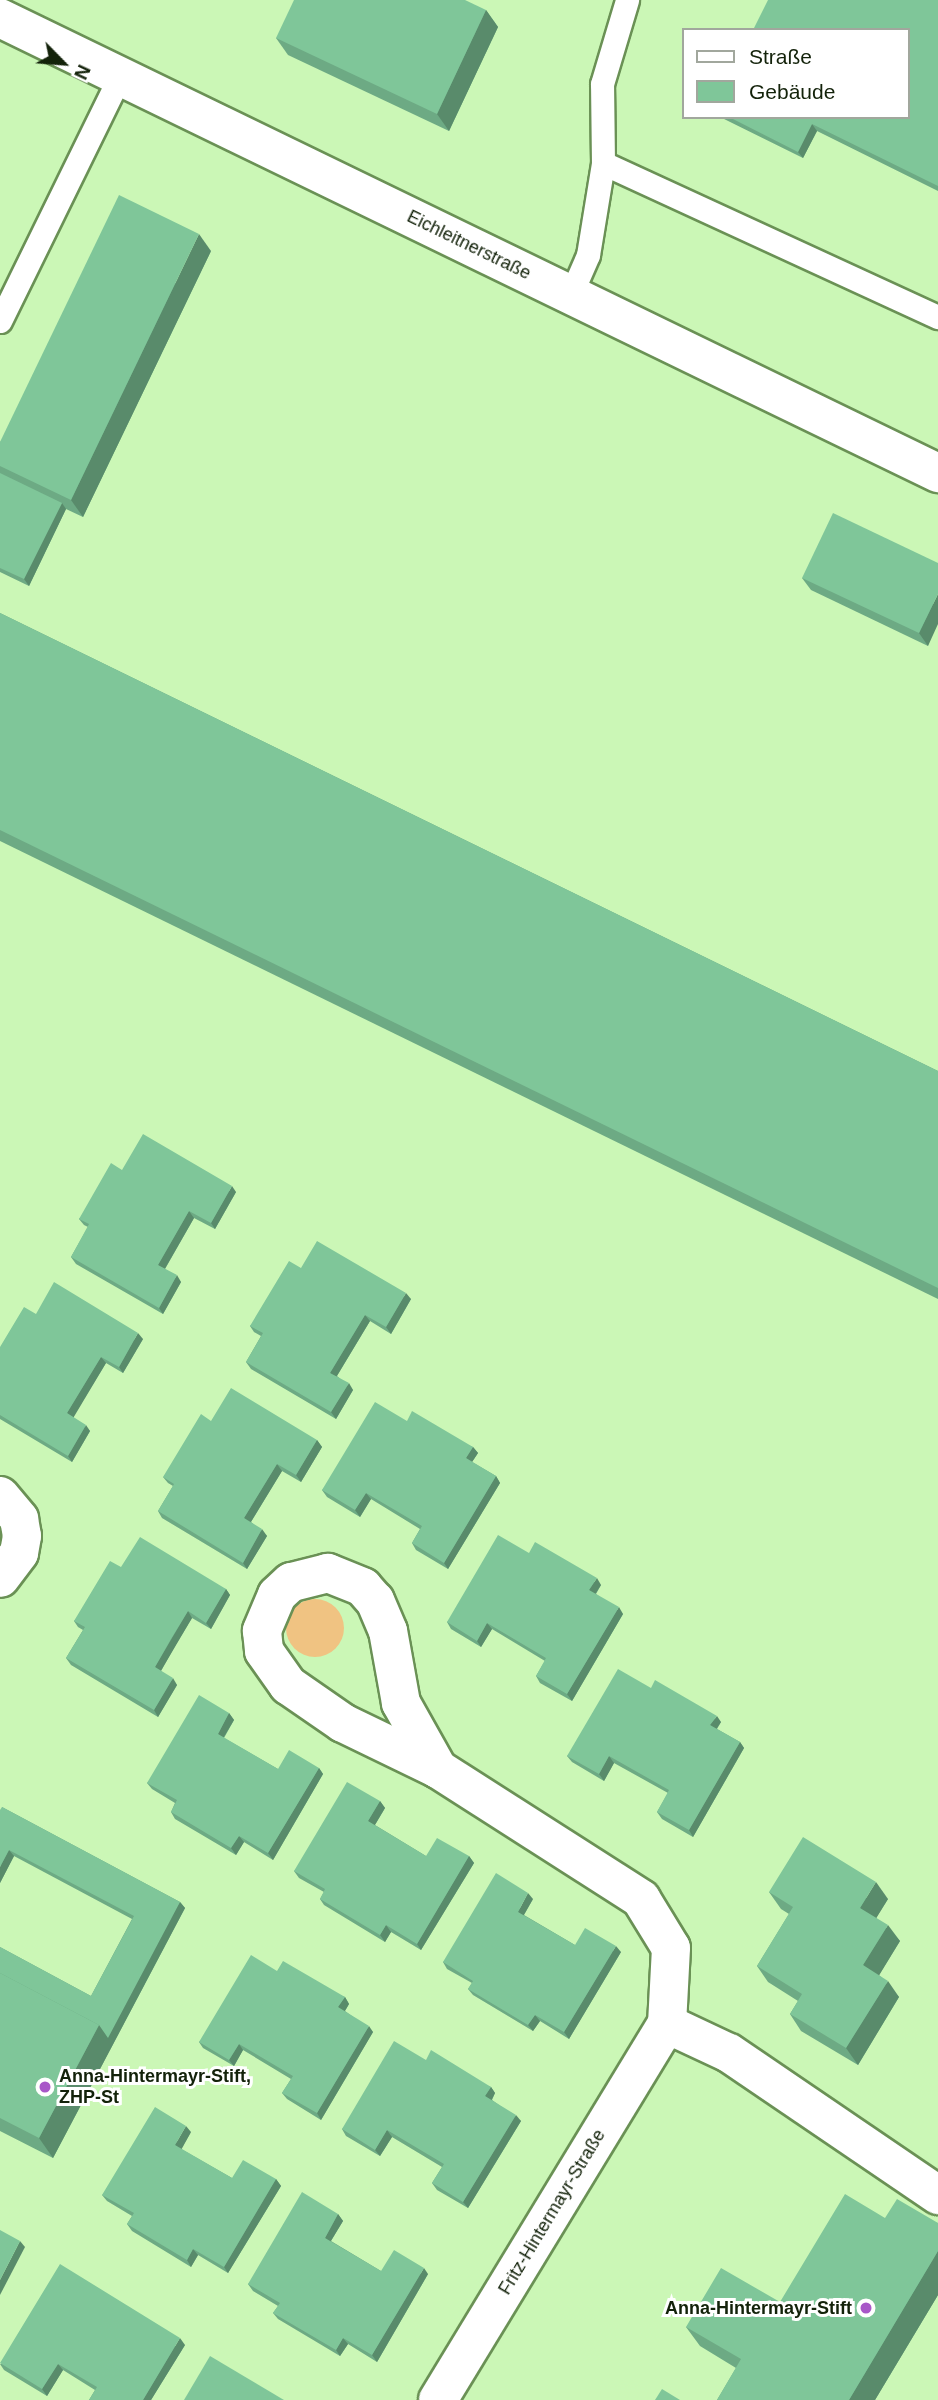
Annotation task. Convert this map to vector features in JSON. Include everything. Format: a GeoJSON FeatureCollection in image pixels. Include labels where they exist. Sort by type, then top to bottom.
{"type":"FeatureCollection","features":[{"type":"Feature","properties":{"kind":"street","name":"Eichleitnerstraße"},"geometry":{"type":"LineString","coordinates":[[0,18],[121,74],[938,473]]}},
{"type":"Feature","properties":{"kind":"street"},"geometry":{"type":"LineString","coordinates":[[0,1496],[19,1519],[22,1536],[19,1553],[0,1578]]}},
{"type":"Feature","properties":{"kind":"street","name":"Fritz-Hintermayr-Straße"},"geometry":{"type":"LineString","coordinates":[[438,1769],[401,1703],[388,1631],[375,1601],[363,1587],[328,1573],[291,1582],[277,1595],[262,1631],[273,1670],[343,1723],[438,1769],[641,1899],[671,1948],[667,2024],[438,2400]]}},
{"type":"Feature","properties":{"kind":"street"},"geometry":{"type":"LineString","coordinates":[[667,2024],[729,2053],[938,2195]]}},
{"type":"Feature","properties":{"kind":"lane"},"geometry":{"type":"LineString","coordinates":[[571,295],[588,255],[603,163],[602,84],[627,0]]}},
{"type":"Feature","properties":{"kind":"lane"},"geometry":{"type":"LineString","coordinates":[[0,321],[121,74]]}},
{"type":"Feature","properties":{"kind":"lane"},"geometry":{"type":"LineString","coordinates":[[603,163],[938,317]]}},
{"type":"Feature","properties":{"kind":"shaded area"},"geometry":{"type":"Polygon","coordinates":[[[309,1599],[321,1599],[336,1607],[344,1622],[344,1634],[336,1649],[321,1657],[309,1657],[294,1649],[286,1634],[286,1622],[294,1607],[309,1599]]]}},
{"type":"Feature","properties":{"kind":"building"},"geometry":{"type":"Polygon","coordinates":[[[294,0],[465,0],[486,10],[437,114],[276,38],[294,0]]]}},
{"type":"Feature","properties":{"kind":"building"},"geometry":{"type":"Polygon","coordinates":[[[768,0],[938,0],[938,186],[812,124],[798,152],[733,119],[910,119],[910,28],[754,28],[768,0]]]}},
{"type":"Feature","properties":{"kind":"building"},"geometry":{"type":"Polygon","coordinates":[[[119,195],[199,234],[71,500],[0,466],[0,442],[119,195]]]}},
{"type":"Feature","properties":{"kind":"building"},"geometry":{"type":"Polygon","coordinates":[[[0,473],[62,503],[24,579],[0,568],[0,473]]]}},
{"type":"Feature","properties":{"kind":"building"},"geometry":{"type":"Polygon","coordinates":[[[833,513],[938,563],[938,594],[919,633],[802,578],[833,513]]]}},
{"type":"Feature","properties":{"kind":"building"},"geometry":{"type":"Polygon","coordinates":[[[0,613],[938,1071],[938,1288],[0,830],[0,613]]]}},
{"type":"Feature","properties":{"kind":"building"},"geometry":{"type":"Polygon","coordinates":[[[143,1134],[232,1186],[211,1223],[189,1211],[158,1265],[177,1275],[159,1308],[71,1257],[89,1224],[79,1219],[111,1163],[122,1170],[143,1134]]]}},
{"type":"Feature","properties":{"kind":"building"},"geometry":{"type":"Polygon","coordinates":[[[317,1241],[406,1293],[386,1327],[365,1315],[330,1373],[349,1383],[331,1412],[246,1362],[263,1333],[250,1326],[289,1261],[301,1268],[317,1241]]]}},
{"type":"Feature","properties":{"kind":"building"},"geometry":{"type":"Polygon","coordinates":[[[54,1282],[138,1333],[119,1367],[101,1357],[67,1413],[86,1425],[68,1456],[0,1415],[0,1347],[24,1307],[36,1314],[54,1282]]]}},
{"type":"Feature","properties":{"kind":"building"},"geometry":{"type":"Polygon","coordinates":[[[231,1388],[317,1440],[296,1475],[277,1464],[244,1518],[262,1529],[243,1563],[158,1511],[174,1484],[163,1477],[201,1414],[211,1421],[231,1388]]]}},
{"type":"Feature","properties":{"kind":"building"},"geometry":{"type":"Polygon","coordinates":[[[375,1402],[407,1421],[412,1411],[473,1447],[466,1458],[496,1476],[444,1563],[412,1543],[422,1526],[366,1493],[355,1510],[322,1490],[375,1402]]]}},
{"type":"Feature","properties":{"kind":"building"},"geometry":{"type":"Polygon","coordinates":[[[498,1535],[529,1553],[535,1542],[597,1578],[589,1590],[619,1607],[567,1694],[536,1676],[546,1658],[487,1623],[477,1641],[447,1622],[498,1535]]]}},
{"type":"Feature","properties":{"kind":"building"},"geometry":{"type":"Polygon","coordinates":[[[140,1537],[226,1589],[206,1623],[188,1611],[171,1639],[155,1667],[173,1678],[154,1710],[66,1658],[85,1627],[74,1621],[110,1561],[121,1567],[140,1537]]]}},
{"type":"Feature","properties":{"kind":"building"},"geometry":{"type":"Polygon","coordinates":[[[618,1669],[651,1688],[655,1680],[717,1716],[710,1725],[740,1742],[689,1830],[657,1812],[669,1790],[609,1756],[599,1774],[567,1756],[618,1669]]]}},
{"type":"Feature","properties":{"kind":"building"},"geometry":{"type":"Polygon","coordinates":[[[199,1695],[229,1713],[218,1734],[278,1769],[289,1750],[319,1768],[268,1853],[239,1836],[231,1848],[171,1812],[177,1800],[147,1783],[199,1695]]]}},
{"type":"Feature","properties":{"kind":"building"},"geometry":{"type":"Polygon","coordinates":[[[347,1782],[380,1801],[368,1821],[426,1856],[437,1838],[469,1856],[417,1944],[386,1925],[380,1935],[320,1899],[325,1889],[294,1871],[347,1782]]]}},
{"type":"Feature","properties":{"kind":"building"},"geometry":{"type":"Polygon","coordinates":[[[2,1807],[180,1902],[108,2038],[99,2025],[0,1973],[0,1947],[91,1996],[134,1916],[9,1850],[0,1867],[2,1807]]]}},
{"type":"Feature","properties":{"kind":"building"},"geometry":{"type":"Polygon","coordinates":[[[803,1837],[876,1882],[860,1908],[888,1925],[863,1965],[888,1981],[846,2048],[790,2014],[802,1994],[757,1966],[793,1907],[769,1892],[803,1837]]]}},
{"type":"Feature","properties":{"kind":"building"},"geometry":{"type":"Polygon","coordinates":[[[496,1873],[528,1893],[518,1912],[575,1945],[585,1928],[616,1946],[564,2032],[535,2015],[528,2025],[468,1989],[473,1981],[443,1962],[496,1873]]]}},
{"type":"Feature","properties":{"kind":"building"},"geometry":{"type":"Polygon","coordinates":[[[251,1955],[277,1971],[283,1961],[345,1997],[338,2007],[369,2026],[317,2113],[282,2093],[293,2076],[239,2044],[229,2060],[199,2042],[251,1955]]]}},
{"type":"Feature","properties":{"kind":"building","name":"Anna-Hintermayr-Stift, ZHP-St"},"geometry":{"type":"Polygon","coordinates":[[[0,1973],[99,2025],[39,2138],[0,2118],[0,1973]]]}},
{"type":"Feature","properties":{"kind":"building"},"geometry":{"type":"Polygon","coordinates":[[[394,2041],[426,2060],[431,2050],[491,2087],[485,2096],[516,2115],[463,2202],[432,2183],[444,2164],[387,2130],[375,2150],[342,2129],[394,2041]]]}},
{"type":"Feature","properties":{"kind":"building"},"geometry":{"type":"Polygon","coordinates":[[[155,2107],[186,2126],[175,2145],[232,2178],[243,2160],[276,2179],[224,2267],[193,2249],[187,2260],[127,2224],[134,2213],[102,2195],[155,2107]]]}},
{"type":"Feature","properties":{"kind":"building"},"geometry":{"type":"Polygon","coordinates":[[[302,2192],[338,2214],[325,2238],[381,2271],[394,2250],[424,2268],[372,2355],[343,2338],[336,2350],[273,2313],[280,2303],[248,2284],[302,2192]]]}},
{"type":"Feature","properties":{"kind":"building","name":"Anna-Hintermayr-Stift"},"geometry":{"type":"Polygon","coordinates":[[[845,2194],[885,2218],[897,2199],[938,2223],[938,2251],[849,2400],[717,2400],[741,2359],[686,2327],[721,2268],[780,2302],[845,2194]]]}},
{"type":"Feature","properties":{"kind":"building"},"geometry":{"type":"Polygon","coordinates":[[[0,2230],[20,2241],[0,2280],[0,2230]]]}},
{"type":"Feature","properties":{"kind":"building"},"geometry":{"type":"Polygon","coordinates":[[[60,2264],[180,2338],[143,2400],[89,2400],[97,2387],[58,2364],[42,2389],[0,2363],[60,2264]]]}},
{"type":"Feature","properties":{"kind":"building"},"geometry":{"type":"Polygon","coordinates":[[[210,2356],[284,2400],[184,2400],[210,2356]]]}},
{"type":"Feature","properties":{"kind":"building"},"geometry":{"type":"Polygon","coordinates":[[[662,2389],[680,2400],[655,2400],[662,2389]]]}},
{"type":"Feature","properties":{"kind":"place","name":"Anna-Hintermayr-Stift, ZHP-St"},"geometry":{"type":"Point","coordinates":[45,2087]}},
{"type":"Feature","properties":{"kind":"place","name":"Anna-Hintermayr-Stift"},"geometry":{"type":"Point","coordinates":[866,2308]}}]}
